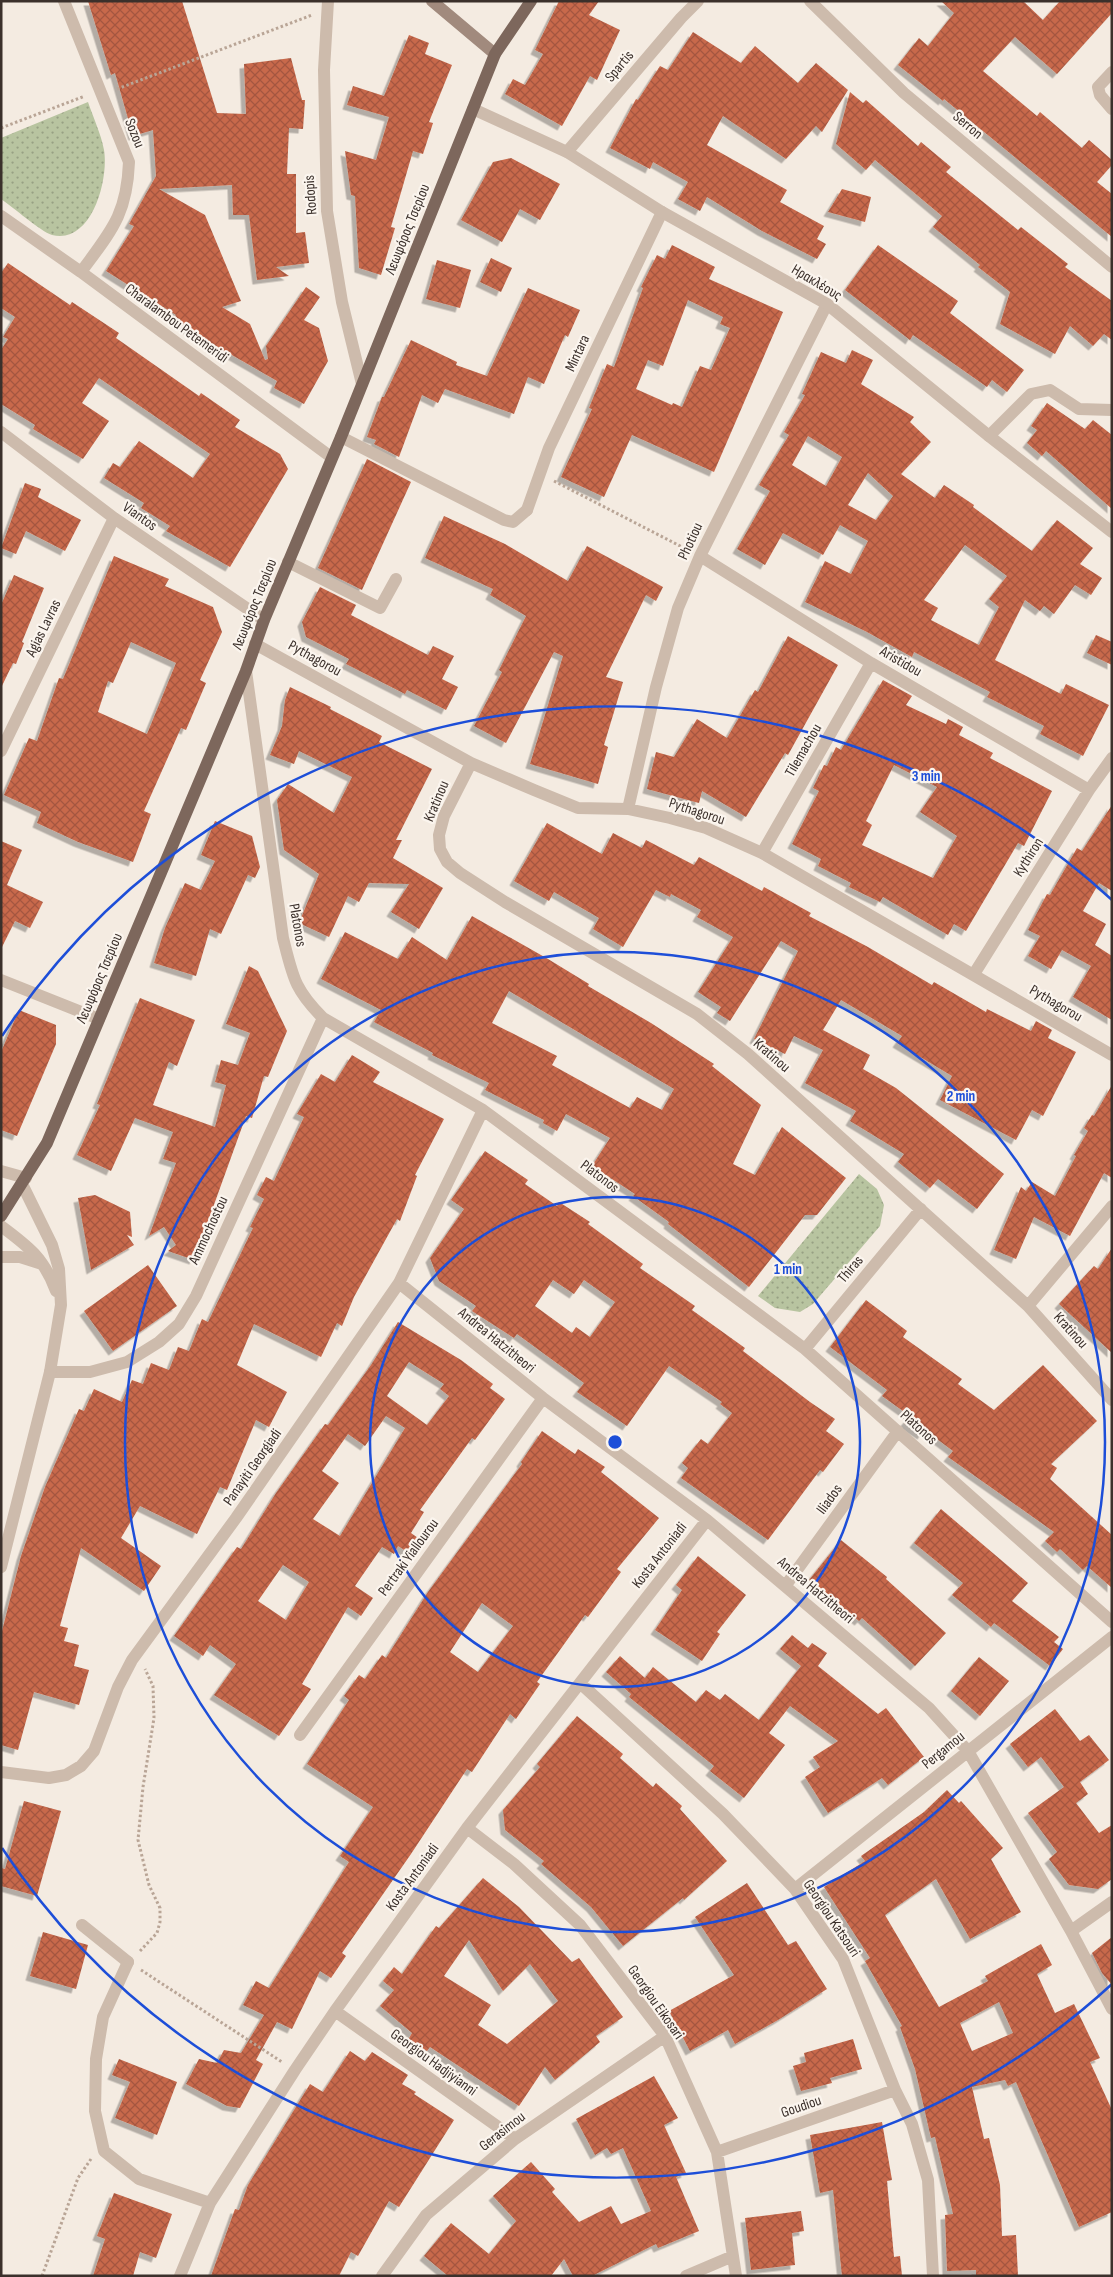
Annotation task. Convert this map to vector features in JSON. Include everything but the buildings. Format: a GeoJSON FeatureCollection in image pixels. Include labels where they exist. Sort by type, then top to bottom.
{"type":"FeatureCollection","features":[{"type":"Feature","properties":{"kind":"main road"},"geometry":{"type":"LineString","coordinates":[[432,1],[495,54]]}},
{"type":"Feature","properties":{"kind":"main road","name":"Λεωφόρος Τσερίου"},"geometry":{"type":"LineString","coordinates":[[1,1216],[47,1143],[246,671],[264,620],[341,437],[495,54],[531,1]]}},
{"type":"Feature","properties":{"kind":"street","name":"Sozou"},"geometry":{"type":"LineString","coordinates":[[64,1],[129,162],[129,183],[124,205],[114,228],[81,272]]}},
{"type":"Feature","properties":{"kind":"street","name":"Spartis"},"geometry":{"type":"LineString","coordinates":[[567,152],[681,18],[698,1]]}},
{"type":"Feature","properties":{"kind":"street","name":"Serron"},"geometry":{"type":"LineString","coordinates":[[810,1],[904,93],[1112,267]]}},
{"type":"Feature","properties":{"kind":"street","name":"Rodopis"},"geometry":{"type":"LineString","coordinates":[[328,5],[324,70],[326,212],[342,302],[362,384]]}},
{"type":"Feature","properties":{"kind":"street"},"geometry":{"type":"LineString","coordinates":[[1112,72],[1098,87],[1100,95],[1112,109]]}},
{"type":"Feature","properties":{"kind":"street","name":"Ηρακλέους"},"geometry":{"type":"LineString","coordinates":[[473,109],[567,152],[662,212],[827,304],[989,436],[1112,532]]}},
{"type":"Feature","properties":{"kind":"street","name":"Mintara"},"geometry":{"type":"LineString","coordinates":[[341,437],[504,520],[513,522],[527,510],[549,448],[662,212]]}},
{"type":"Feature","properties":{"kind":"street","name":"Charalambou Petemeridi"},"geometry":{"type":"LineString","coordinates":[[1,216],[81,272],[331,457]]}},
{"type":"Feature","properties":{"kind":"street","name":"Photiou"},"geometry":{"type":"LineString","coordinates":[[628,809],[656,687],[678,608],[700,556],[827,304]]}},
{"type":"Feature","properties":{"kind":"street"},"geometry":{"type":"LineString","coordinates":[[989,436],[1031,394],[1050,390],[1079,409],[1112,410]]}},
{"type":"Feature","properties":{"kind":"street","name":"Viantos"},"geometry":{"type":"LineString","coordinates":[[1,432],[114,518],[264,620]]}},
{"type":"Feature","properties":{"kind":"street","name":"Agias Lavras"},"geometry":{"type":"LineString","coordinates":[[1,751],[114,518]]}},
{"type":"Feature","properties":{"kind":"street","name":"Aristidou"},"geometry":{"type":"LineString","coordinates":[[700,556],[872,663],[1089,790]]}},
{"type":"Feature","properties":{"kind":"street"},"geometry":{"type":"LineString","coordinates":[[288,562],[380,608],[396,579]]}},
{"type":"Feature","properties":{"kind":"street","name":"Pythagorou"},"geometry":{"type":"LineString","coordinates":[[255,644],[471,764],[578,808],[628,809],[706,828],[762,853],[1112,1055]]}},
{"type":"Feature","properties":{"kind":"street","name":"Tilemachou"},"geometry":{"type":"LineString","coordinates":[[762,853],[872,663]]}},
{"type":"Feature","properties":{"kind":"street","name":"Platonos"},"geometry":{"type":"LineString","coordinates":[[246,671],[283,938],[293,979],[304,999],[323,1018],[483,1110],[805,1349],[1112,1622]]}},
{"type":"Feature","properties":{"kind":"street","name":"Kythiron"},"geometry":{"type":"LineString","coordinates":[[974,974],[1089,790],[1112,758]]}},
{"type":"Feature","properties":{"kind":"street","name":"Kratinou"},"geometry":{"type":"LineString","coordinates":[[471,764],[444,816],[439,835],[440,848],[447,862],[460,873],[505,902],[697,1014],[748,1054],[1028,1306],[1112,1400]]}},
{"type":"Feature","properties":{"kind":"street"},"geometry":{"type":"LineString","coordinates":[[1,980],[99,1019]]}},
{"type":"Feature","properties":{"kind":"street","name":"Ammochostou"},"geometry":{"type":"LineString","coordinates":[[50,1372],[90,1372],[127,1362],[159,1342],[179,1324],[196,1296],[323,1018]]}},
{"type":"Feature","properties":{"kind":"street","name":"Panayiti Georgiadi"},"geometry":{"type":"LineString","coordinates":[[1,1772],[49,1778],[66,1775],[81,1766],[94,1751],[118,1687],[137,1653],[236,1518],[400,1284],[483,1110]]}},
{"type":"Feature","properties":{"kind":"street"},"geometry":{"type":"LineString","coordinates":[[1,1170],[24,1181],[52,1246],[59,1268],[61,1305],[50,1372],[1,1567]]}},
{"type":"Feature","properties":{"kind":"street"},"geometry":{"type":"LineString","coordinates":[[1028,1306],[1112,1206]]}},
{"type":"Feature","properties":{"kind":"street","name":"Thiras"},"geometry":{"type":"LineString","coordinates":[[805,1349],[921,1209]]}},
{"type":"Feature","properties":{"kind":"street"},"geometry":{"type":"LineString","coordinates":[[1,1226],[30,1248],[46,1267],[61,1305]]}},
{"type":"Feature","properties":{"kind":"street"},"geometry":{"type":"LineString","coordinates":[[1,1257],[30,1259],[46,1267]]}},
{"type":"Feature","properties":{"kind":"street","name":"Andrea Hatzitheori"},"geometry":{"type":"LineString","coordinates":[[400,1284],[543,1398],[707,1520],[929,1708],[968,1751],[1071,1931],[1112,2009]]}},
{"type":"Feature","properties":{"kind":"street","name":"Pertraki Yiallourou"},"geometry":{"type":"LineString","coordinates":[[300,1735],[543,1398]]}},
{"type":"Feature","properties":{"kind":"street","name":"Iliados"},"geometry":{"type":"LineString","coordinates":[[786,1585],[898,1431]]}},
{"type":"Feature","properties":{"kind":"street","name":"Kosta Antoniadi"},"geometry":{"type":"LineString","coordinates":[[180,2276],[210,2204],[295,2070],[335,2011],[467,1828],[707,1520]]}},
{"type":"Feature","properties":{"kind":"street","name":"Pergamou"},"geometry":{"type":"LineString","coordinates":[[795,1889],[1112,1637]]}},
{"type":"Feature","properties":{"kind":"street","name":"Georgiou Katsouri"},"geometry":{"type":"LineString","coordinates":[[580,1683],[723,1814],[795,1889],[843,1959],[895,2090],[912,2124],[928,2180],[934,2276]]}},
{"type":"Feature","properties":{"kind":"street","name":"Georgiou Eikosari"},"geometry":{"type":"LineString","coordinates":[[467,1828],[514,1864],[580,1925],[665,2036],[717,2152],[736,2276]]}},
{"type":"Feature","properties":{"kind":"street"},"geometry":{"type":"LineString","coordinates":[[1071,1931],[1112,1902]]}},
{"type":"Feature","properties":{"kind":"street"},"geometry":{"type":"LineString","coordinates":[[82,1925],[128,1962],[103,2017],[96,2059],[96,2111],[104,2151],[139,2178],[210,2204]]}},
{"type":"Feature","properties":{"kind":"street","name":"Georgiou Hadjiyianni"},"geometry":{"type":"LineString","coordinates":[[335,2011],[514,2139]]}},
{"type":"Feature","properties":{"kind":"street","name":"Gerasimou"},"geometry":{"type":"LineString","coordinates":[[382,2276],[426,2216],[514,2139],[665,2036]]}},
{"type":"Feature","properties":{"kind":"street","name":"Goudiou"},"geometry":{"type":"LineString","coordinates":[[717,2152],[895,2090]]}},
{"type":"Feature","properties":{"kind":"street"},"geometry":{"type":"LineString","coordinates":[[686,2276],[733,2256]]}},
{"type":"Feature","properties":{"kind":"path"},"geometry":{"type":"LineString","coordinates":[[1,128],[101,92],[328,5]]}},
{"type":"Feature","properties":{"kind":"path"},"geometry":{"type":"LineString","coordinates":[[540,474],[700,556]]}},
{"type":"Feature","properties":{"kind":"path"},"geometry":{"type":"LineString","coordinates":[[137,1653],[153,1686],[154,1718],[143,1787],[138,1840],[149,1885],[160,1908],[160,1922],[158,1934],[128,1962],[295,2070]]}},
{"type":"Feature","properties":{"kind":"path"},"geometry":{"type":"LineString","coordinates":[[42,2276],[78,2178],[96,2152],[104,2151]]}},
{"type":"Feature","properties":{"kind":"green space"},"geometry":{"type":"Polygon","coordinates":[[[88,102],[104,150],[104,177],[100,192],[95,207],[78,230],[66,235],[52,235],[1,199],[1,138],[88,102]]]}},
{"type":"Feature","properties":{"kind":"green space"},"geometry":{"type":"Polygon","coordinates":[[[859,1174],[877,1189],[884,1205],[880,1226],[813,1304],[800,1312],[775,1308],[758,1296],[859,1174]]]}}]}
